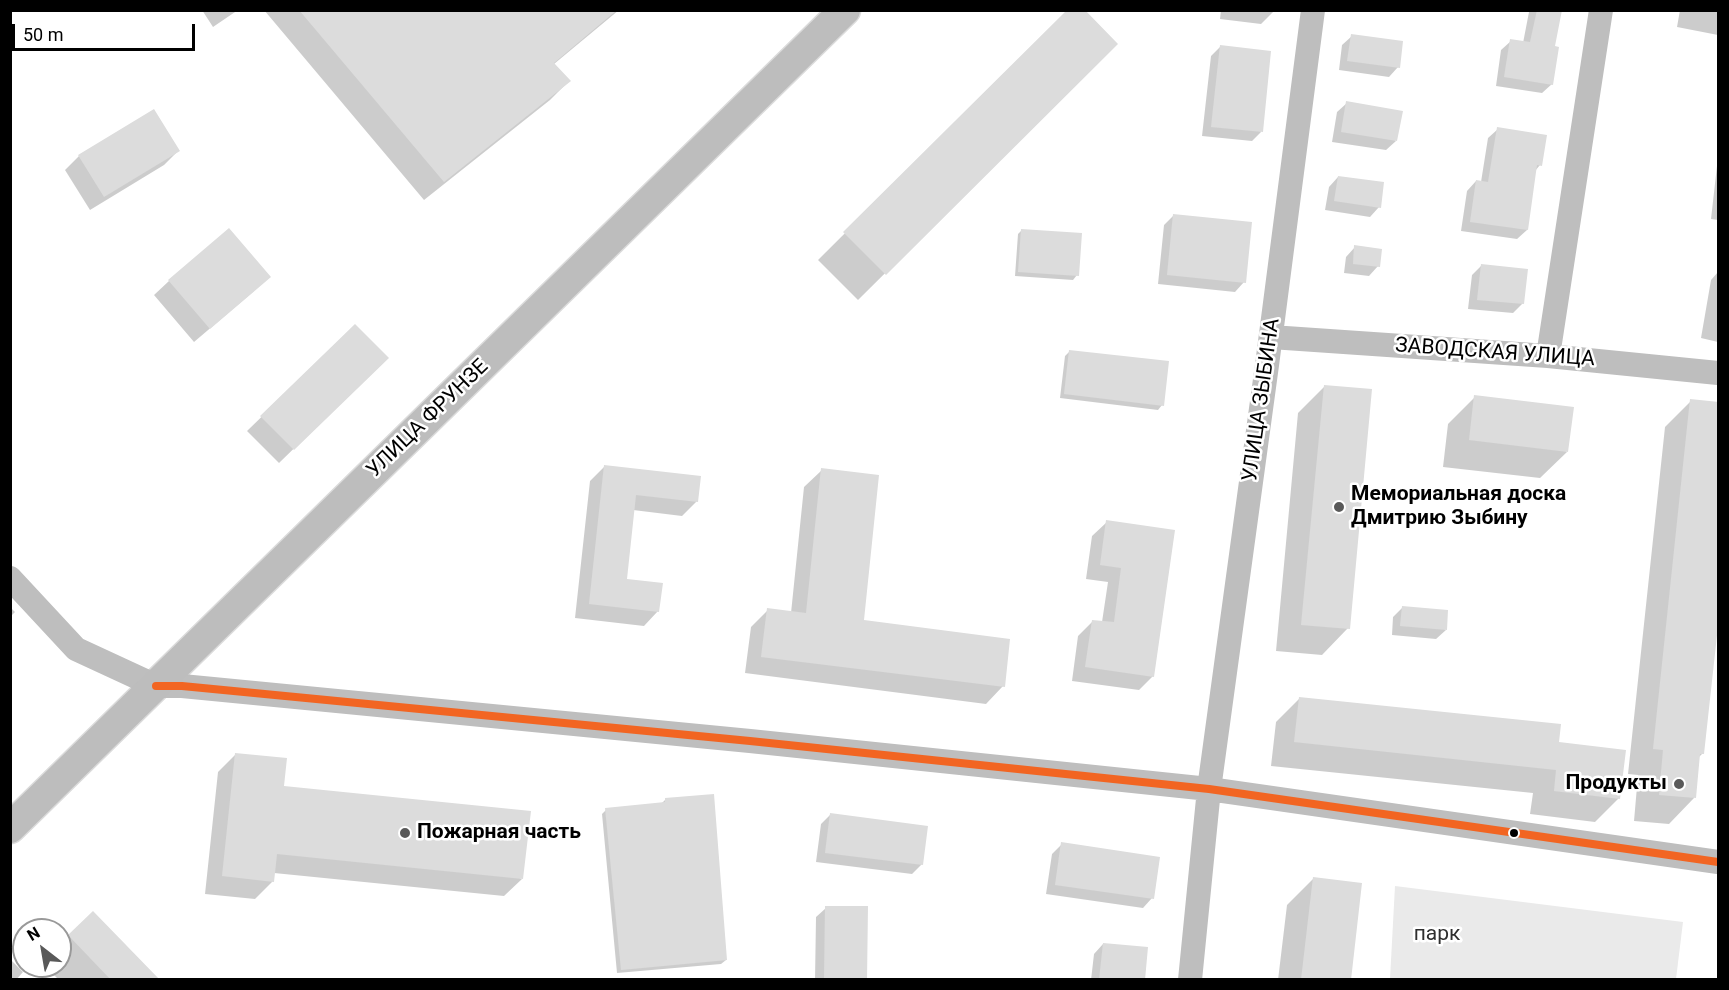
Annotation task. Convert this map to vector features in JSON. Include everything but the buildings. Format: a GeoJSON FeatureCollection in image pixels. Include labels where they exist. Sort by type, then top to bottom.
{"type":"FeatureCollection","features":[{"type":"Feature","properties":{"kind":"main road","name":"УЛИЦА ФРУНЗЕ"},"geometry":{"type":"LineString","coordinates":[[10,828],[845,10]]}},
{"type":"Feature","properties":{"kind":"street","name":"УЛИЦА ЗЫБИНА"},"geometry":{"type":"LineString","coordinates":[[1190,980],[1209,789],[1313,10]]}},
{"type":"Feature","properties":{"kind":"street"},"geometry":{"type":"LineString","coordinates":[[1548,356],[1601,10]]}},
{"type":"Feature","properties":{"kind":"street","name":"ЗАВОДСКАЯ УЛИЦА"},"geometry":{"type":"LineString","coordinates":[[1271,337],[1548,356],[1719,373]]}},
{"type":"Feature","properties":{"kind":"street"},"geometry":{"type":"LineString","coordinates":[[10,578],[76,649],[156,686],[182,686],[738,740],[1209,789],[1719,862]]}},
{"type":"Feature","properties":{"kind":"green space","name":"парк"},"geometry":{"type":"Polygon","coordinates":[[[1395,886],[1683,922],[1676,979],[1390,979],[1395,886]]]}},
{"type":"Feature","properties":{"kind":"transit line"},"geometry":{"type":"LineString","coordinates":[[156,686],[182,686],[750,741],[1209,789],[1718,862]]}},
{"type":"Feature","properties":{"kind":"place","name":"Мемориальная доска Дмитрию Зыбину"},"geometry":{"type":"Point","coordinates":[1339,507]}},
{"type":"Feature","properties":{"kind":"place","name":"Продукты"},"geometry":{"type":"Point","coordinates":[1679,784]}},
{"type":"Feature","properties":{"kind":"place","name":"Пожарная часть"},"geometry":{"type":"Point","coordinates":[405,833]}}]}
